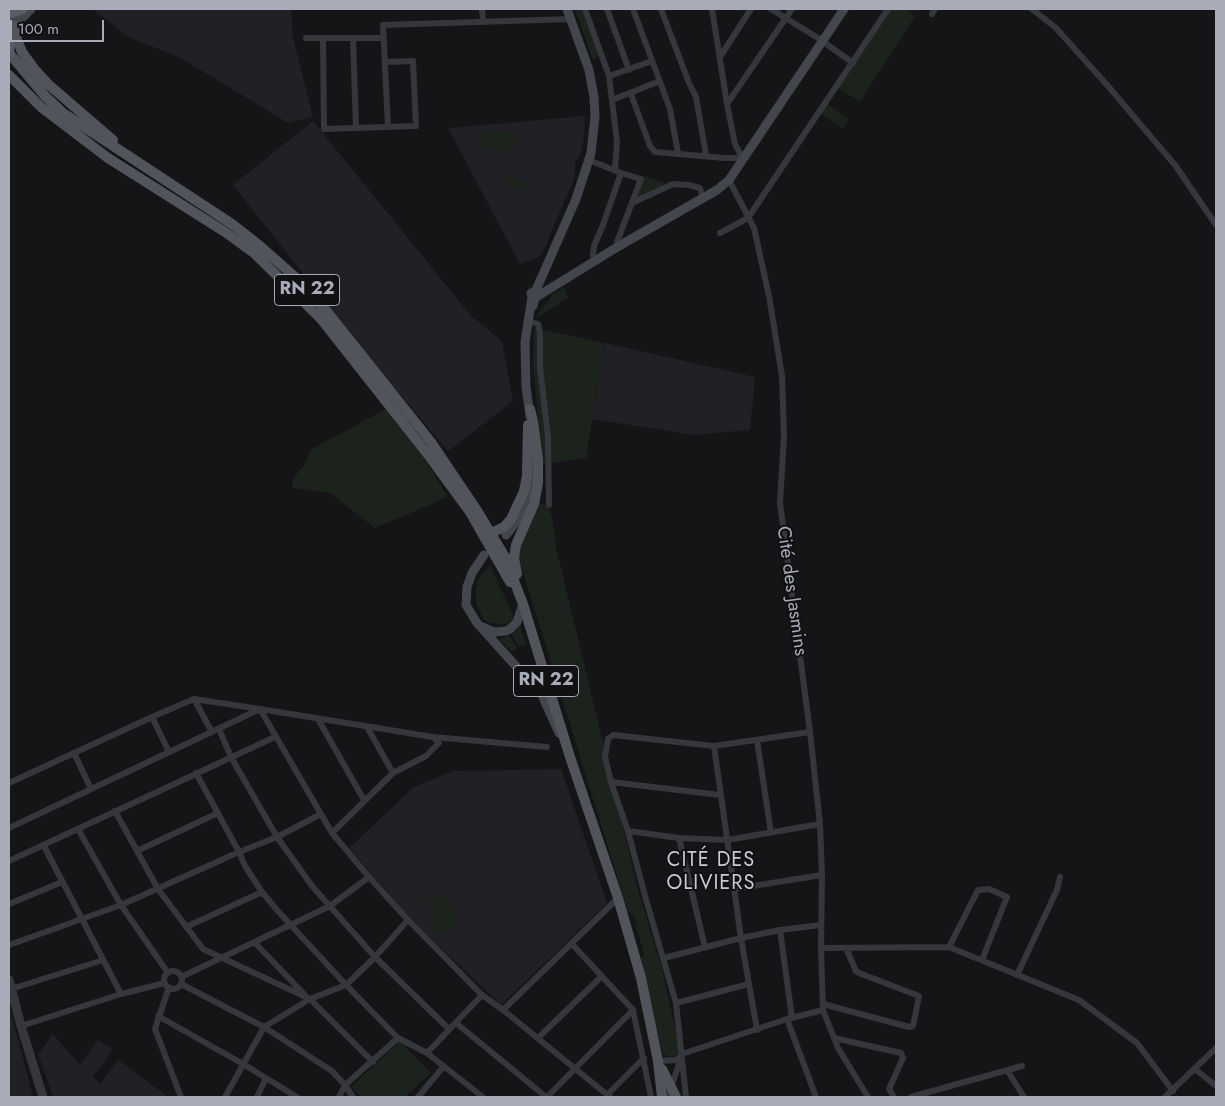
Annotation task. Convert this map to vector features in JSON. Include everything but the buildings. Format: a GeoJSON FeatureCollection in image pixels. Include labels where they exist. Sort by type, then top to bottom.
{"type":"FeatureCollection","features":[{"type":"Feature","properties":{"kind":"highway"},"geometry":{"type":"LineString","coordinates":[[9,13],[22,9]]}},
{"type":"Feature","properties":{"kind":"highway"},"geometry":{"type":"LineString","coordinates":[[9,42],[9,53]]}},
{"type":"Feature","properties":{"kind":"main road"},"geometry":{"type":"LineString","coordinates":[[9,42],[11,24],[29,9]]}},
{"type":"Feature","properties":{"kind":"main road"},"geometry":{"type":"LineString","coordinates":[[506,535],[526,507],[532,483],[533,460],[525,361],[528,321],[536,294],[576,198],[589,160],[595,116],[589,70],[567,9]]}},
{"type":"Feature","properties":{"kind":"main road"},"geometry":{"type":"LineString","coordinates":[[536,294],[717,190],[729,180],[780,107],[837,9]]}},
{"type":"Feature","properties":{"kind":"main road"},"geometry":{"type":"LineString","coordinates":[[536,294],[593,255],[702,195],[724,179],[820,39],[844,9]]}},
{"type":"Feature","properties":{"kind":"main road"},"geometry":{"type":"LineString","coordinates":[[11,24],[22,52],[48,85],[155,174]]}},
{"type":"Feature","properties":{"kind":"main road","name":"RN 22"},"geometry":{"type":"LineString","coordinates":[[9,53],[45,96],[64,113],[232,224],[304,285],[431,442],[491,533],[506,557],[523,604],[570,757],[618,898],[641,978],[658,1061],[662,1097]]}},
{"type":"Feature","properties":{"kind":"main road","name":"RN 22"},"geometry":{"type":"LineString","coordinates":[[9,75],[41,107],[108,158],[225,232],[254,253],[321,319],[429,456],[470,512],[523,604]]}},
{"type":"Feature","properties":{"kind":"main road"},"geometry":{"type":"LineString","coordinates":[[477,623],[494,632],[506,631],[516,622],[523,604],[514,552],[517,538],[536,496],[539,476],[530,409]]}},
{"type":"Feature","properties":{"kind":"main road"},"geometry":{"type":"LineString","coordinates":[[491,533],[504,527],[511,519],[524,491],[527,476],[530,409]]}},
{"type":"Feature","properties":{"kind":"main road"},"geometry":{"type":"LineString","coordinates":[[484,555],[472,573],[467,587],[466,605],[477,623],[542,695],[570,757]]}},
{"type":"Feature","properties":{"kind":"main road","name":"RN 22"},"geometry":{"type":"LineString","coordinates":[[658,1061],[672,1095]]}},
{"type":"Feature","properties":{"kind":"street"},"geometry":{"type":"LineString","coordinates":[[482,9],[482,22]]}},
{"type":"Feature","properties":{"kind":"street"},"geometry":{"type":"LineString","coordinates":[[585,9],[610,76],[618,142],[618,172],[603,225],[594,246],[593,255]]}},
{"type":"Feature","properties":{"kind":"street"},"geometry":{"type":"LineString","coordinates":[[607,9],[629,70]]}},
{"type":"Feature","properties":{"kind":"street"},"geometry":{"type":"LineString","coordinates":[[633,9],[670,108],[678,153]]}},
{"type":"Feature","properties":{"kind":"street"},"geometry":{"type":"LineString","coordinates":[[661,9],[696,98],[706,155]]}},
{"type":"Feature","properties":{"kind":"street"},"geometry":{"type":"LineString","coordinates":[[631,94],[651,148],[657,152],[725,158],[740,156],[735,144],[727,104],[712,9]]}},
{"type":"Feature","properties":{"kind":"street"},"geometry":{"type":"LineString","coordinates":[[720,57],[751,9]]}},
{"type":"Feature","properties":{"kind":"street"},"geometry":{"type":"LineString","coordinates":[[772,9],[820,39],[853,63]]}},
{"type":"Feature","properties":{"kind":"street"},"geometry":{"type":"LineString","coordinates":[[727,104],[792,9]]}},
{"type":"Feature","properties":{"kind":"street"},"geometry":{"type":"LineString","coordinates":[[720,232],[748,218],[888,9]]}},
{"type":"Feature","properties":{"kind":"street"},"geometry":{"type":"LineString","coordinates":[[1032,9],[1056,28],[1107,85],[1175,165],[1216,225]]}},
{"type":"Feature","properties":{"kind":"street"},"geometry":{"type":"LineString","coordinates":[[388,127],[383,25],[571,19]]}},
{"type":"Feature","properties":{"kind":"street"},"geometry":{"type":"LineString","coordinates":[[306,38],[383,38]]}},
{"type":"Feature","properties":{"kind":"street"},"geometry":{"type":"LineString","coordinates":[[323,38],[324,129],[416,126],[413,61],[385,62]]}},
{"type":"Feature","properties":{"kind":"street"},"geometry":{"type":"LineString","coordinates":[[353,38],[356,128]]}},
{"type":"Feature","properties":{"kind":"street"},"geometry":{"type":"LineString","coordinates":[[610,76],[652,61]]}},
{"type":"Feature","properties":{"kind":"street"},"geometry":{"type":"LineString","coordinates":[[612,100],[660,81]]}},
{"type":"Feature","properties":{"kind":"street"},"geometry":{"type":"LineString","coordinates":[[725,158],[733,168]]}},
{"type":"Feature","properties":{"kind":"street"},"geometry":{"type":"LineString","coordinates":[[589,160],[641,179],[616,242]]}},
{"type":"Feature","properties":{"kind":"street","name":"Cité des Jasmins"},"geometry":{"type":"LineString","coordinates":[[729,180],[754,228],[769,296],[782,376],[784,436],[780,503],[820,824],[823,1007],[838,1048],[867,1097]]}},
{"type":"Feature","properties":{"kind":"street"},"geometry":{"type":"LineString","coordinates":[[632,203],[673,184],[700,188],[702,195]]}},
{"type":"Feature","properties":{"kind":"street"},"geometry":{"type":"LineString","coordinates":[[528,321],[538,324],[540,333],[540,367],[548,437],[549,505]]}},
{"type":"Feature","properties":{"kind":"street"},"geometry":{"type":"LineString","coordinates":[[194,699],[212,732]]}},
{"type":"Feature","properties":{"kind":"street"},"geometry":{"type":"LineString","coordinates":[[9,783],[152,716],[194,699],[433,737],[547,747]]}},
{"type":"Feature","properties":{"kind":"street"},"geometry":{"type":"LineString","coordinates":[[9,828],[260,709]]}},
{"type":"Feature","properties":{"kind":"street"},"geometry":{"type":"LineString","coordinates":[[260,709],[332,833],[408,920],[482,995],[608,1096],[644,1058]]}},
{"type":"Feature","properties":{"kind":"street"},"geometry":{"type":"LineString","coordinates":[[152,716],[169,752]]}},
{"type":"Feature","properties":{"kind":"street"},"geometry":{"type":"LineString","coordinates":[[318,719],[364,800]]}},
{"type":"Feature","properties":{"kind":"street"},"geometry":{"type":"LineString","coordinates":[[367,727],[392,773]]}},
{"type":"Feature","properties":{"kind":"street"},"geometry":{"type":"LineString","coordinates":[[219,729],[231,757],[277,837],[312,886],[375,957],[449,1029]]}},
{"type":"Feature","properties":{"kind":"street"},"geometry":{"type":"LineString","coordinates":[[686,1097],[676,1003],[644,896],[628,832],[611,782],[605,757],[608,739],[613,735],[714,746],[810,732]]}},
{"type":"Feature","properties":{"kind":"street"},"geometry":{"type":"LineString","coordinates":[[9,861],[275,737]]}},
{"type":"Feature","properties":{"kind":"street"},"geometry":{"type":"LineString","coordinates":[[332,833],[392,773],[426,756],[439,743],[433,737]]}},
{"type":"Feature","properties":{"kind":"street"},"geometry":{"type":"LineString","coordinates":[[757,740],[771,833]]}},
{"type":"Feature","properties":{"kind":"street"},"geometry":{"type":"LineString","coordinates":[[714,746],[741,938],[758,1030]]}},
{"type":"Feature","properties":{"kind":"street"},"geometry":{"type":"LineString","coordinates":[[74,753],[91,789]]}},
{"type":"Feature","properties":{"kind":"street"},"geometry":{"type":"LineString","coordinates":[[196,773],[245,866],[262,892],[346,985],[398,1038],[427,1053],[483,1097]]}},
{"type":"Feature","properties":{"kind":"street"},"geometry":{"type":"LineString","coordinates":[[611,782],[720,795]]}},
{"type":"Feature","properties":{"kind":"street"},"geometry":{"type":"LineString","coordinates":[[116,811],[158,889],[203,949],[310,999]]}},
{"type":"Feature","properties":{"kind":"street"},"geometry":{"type":"LineString","coordinates":[[138,851],[218,813]]}},
{"type":"Feature","properties":{"kind":"street"},"geometry":{"type":"LineString","coordinates":[[9,946],[121,905],[277,837],[321,814]]}},
{"type":"Feature","properties":{"kind":"street"},"geometry":{"type":"LineString","coordinates":[[628,832],[679,838],[727,840],[820,824]]}},
{"type":"Feature","properties":{"kind":"street"},"geometry":{"type":"LineString","coordinates":[[78,829],[121,905],[168,973]]}},
{"type":"Feature","properties":{"kind":"street"},"geometry":{"type":"LineString","coordinates":[[679,838],[706,947]]}},
{"type":"Feature","properties":{"kind":"street"},"geometry":{"type":"LineString","coordinates":[[44,846],[121,994]]}},
{"type":"Feature","properties":{"kind":"street"},"geometry":{"type":"LineString","coordinates":[[734,889],[822,875]]}},
{"type":"Feature","properties":{"kind":"street"},"geometry":{"type":"LineString","coordinates":[[181,976],[255,943],[330,906],[369,877]]}},
{"type":"Feature","properties":{"kind":"street"},"geometry":{"type":"LineString","coordinates":[[1017,975],[1057,890],[1060,877]]}},
{"type":"Feature","properties":{"kind":"street"},"geometry":{"type":"LineString","coordinates":[[9,904],[62,882]]}},
{"type":"Feature","properties":{"kind":"street"},"geometry":{"type":"LineString","coordinates":[[949,947],[978,890],[989,890],[1007,897],[982,960]]}},
{"type":"Feature","properties":{"kind":"street"},"geometry":{"type":"LineString","coordinates":[[186,927],[262,892]]}},
{"type":"Feature","properties":{"kind":"street"},"geometry":{"type":"LineString","coordinates":[[503,1010],[618,898]]}},
{"type":"Feature","properties":{"kind":"street"},"geometry":{"type":"LineString","coordinates":[[225,1097],[264,1027],[310,999],[346,985],[375,957],[408,920]]}},
{"type":"Feature","properties":{"kind":"street"},"geometry":{"type":"LineString","coordinates":[[664,958],[741,938],[780,930],[821,925]]}},
{"type":"Feature","properties":{"kind":"street"},"geometry":{"type":"LineString","coordinates":[[780,930],[790,1019],[816,1097]]}},
{"type":"Feature","properties":{"kind":"street"},"geometry":{"type":"LineString","coordinates":[[255,943],[372,1062]]}},
{"type":"Feature","properties":{"kind":"street"},"geometry":{"type":"LineString","coordinates":[[572,944],[633,1010],[651,1097]]}},
{"type":"Feature","properties":{"kind":"street"},"geometry":{"type":"LineString","coordinates":[[821,948],[949,947],[982,960],[1079,1000],[1137,1043],[1173,1091]]}},
{"type":"Feature","properties":{"kind":"street"},"geometry":{"type":"LineString","coordinates":[[658,1061],[676,1060],[682,1054],[823,1007],[909,1027],[913,1026],[919,996],[859,973],[856,971],[846,948]]}},
{"type":"Feature","properties":{"kind":"street"},"geometry":{"type":"LineString","coordinates":[[43,1097],[10,984],[103,960]]}},
{"type":"Feature","properties":{"kind":"street"},"geometry":{"type":"LineString","coordinates":[[168,973],[175,972],[181,976]]}},
{"type":"Feature","properties":{"kind":"street"},"geometry":{"type":"LineString","coordinates":[[168,973],[165,978],[167,985],[155,1029],[181,1097]]}},
{"type":"Feature","properties":{"kind":"street"},"geometry":{"type":"LineString","coordinates":[[21,1026],[121,994],[167,985],[177,988],[181,984],[181,976]]}},
{"type":"Feature","properties":{"kind":"street"},"geometry":{"type":"LineString","coordinates":[[538,1038],[602,976]]}},
{"type":"Feature","properties":{"kind":"street"},"geometry":{"type":"LineString","coordinates":[[181,984],[264,1027],[332,1071],[346,1085],[353,1097]]}},
{"type":"Feature","properties":{"kind":"street"},"geometry":{"type":"LineString","coordinates":[[676,1003],[749,984]]}},
{"type":"Feature","properties":{"kind":"street"},"geometry":{"type":"LineString","coordinates":[[427,1053],[482,995]]}},
{"type":"Feature","properties":{"kind":"street"},"geometry":{"type":"LineString","coordinates":[[456,1023],[546,1097],[633,1010]]}},
{"type":"Feature","properties":{"kind":"street"},"geometry":{"type":"LineString","coordinates":[[158,1016],[297,1097]]}},
{"type":"Feature","properties":{"kind":"street"},"geometry":{"type":"LineString","coordinates":[[339,1097],[346,1085],[398,1038]]}},
{"type":"Feature","properties":{"kind":"street"},"geometry":{"type":"LineString","coordinates":[[834,1038],[900,1053],[903,1058],[889,1089],[894,1097]]}},
{"type":"Feature","properties":{"kind":"street"},"geometry":{"type":"LineString","coordinates":[[1165,1097],[1216,1048]]}},
{"type":"Feature","properties":{"kind":"street"},"geometry":{"type":"LineString","coordinates":[[672,1095],[682,1054]]}},
{"type":"Feature","properties":{"kind":"street"},"geometry":{"type":"LineString","coordinates":[[418,1097],[444,1066]]}},
{"type":"Feature","properties":{"kind":"street"},"geometry":{"type":"LineString","coordinates":[[911,1097],[937,1094],[1022,1066]]}},
{"type":"Feature","properties":{"kind":"street"},"geometry":{"type":"LineString","coordinates":[[1195,1069],[1216,1086]]}},
{"type":"Feature","properties":{"kind":"street"},"geometry":{"type":"LineString","coordinates":[[1008,1070],[1024,1097]]}},
{"type":"Feature","properties":{"kind":"street"},"geometry":{"type":"LineString","coordinates":[[257,1097],[266,1078]]}},
{"type":"Feature","properties":{"kind":"shaded area"},"geometry":{"type":"Polygon","coordinates":[[[92,9],[291,9],[293,37],[313,117],[288,123],[179,57],[130,38],[92,9]]]}},
{"type":"Feature","properties":{"kind":"shaded area"},"geometry":{"type":"Polygon","coordinates":[[[575,9],[582,9],[599,56],[593,60],[575,9]]]}},
{"type":"Feature","properties":{"kind":"shaded area"},"geometry":{"type":"Polygon","coordinates":[[[890,9],[906,9],[915,16],[860,102],[837,87],[890,9]]]}},
{"type":"Feature","properties":{"kind":"shaded area"},"geometry":{"type":"Polygon","coordinates":[[[827,104],[849,119],[843,129],[821,114],[827,104]]]}},
{"type":"Feature","properties":{"kind":"shaded area"},"geometry":{"type":"Polygon","coordinates":[[[585,116],[584,139],[580,155],[575,162],[575,177],[541,256],[520,264],[448,128],[585,116]]]}},
{"type":"Feature","properties":{"kind":"shaded area"},"geometry":{"type":"Polygon","coordinates":[[[313,121],[472,317],[502,341],[513,401],[448,451],[387,379],[233,185],[313,121]]]}},
{"type":"Feature","properties":{"kind":"shaded area"},"geometry":{"type":"Polygon","coordinates":[[[479,130],[516,134],[514,153],[477,149],[479,130]]]}},
{"type":"Feature","properties":{"kind":"shaded area"},"geometry":{"type":"Polygon","coordinates":[[[509,176],[528,184],[525,191],[506,182],[509,176]]]}},
{"type":"Feature","properties":{"kind":"shaded area"},"geometry":{"type":"Polygon","coordinates":[[[644,176],[667,184],[637,198],[644,176]]]}},
{"type":"Feature","properties":{"kind":"shaded area"},"geometry":{"type":"Polygon","coordinates":[[[565,287],[568,298],[536,318],[553,294],[565,287]]]}},
{"type":"Feature","properties":{"kind":"shaded area"},"geometry":{"type":"Polygon","coordinates":[[[534,328],[605,343],[586,458],[543,464],[533,365],[534,328]]]}},
{"type":"Feature","properties":{"kind":"shaded area"},"geometry":{"type":"Polygon","coordinates":[[[605,343],[755,377],[750,430],[694,435],[592,419],[605,343]]]}},
{"type":"Feature","properties":{"kind":"shaded area"},"geometry":{"type":"Polygon","coordinates":[[[388,408],[422,455],[448,497],[375,528],[330,493],[293,488],[292,480],[303,466],[312,449],[388,408]]]}},
{"type":"Feature","properties":{"kind":"shaded area"},"geometry":{"type":"Polygon","coordinates":[[[539,503],[547,505],[552,516],[556,547],[639,893],[663,972],[680,1052],[671,1057],[663,1054],[638,961],[644,954],[633,915],[628,912],[518,556],[521,541],[539,503]]]}},
{"type":"Feature","properties":{"kind":"shaded area"},"geometry":{"type":"Polygon","coordinates":[[[490,565],[513,615],[512,619],[506,624],[489,623],[483,619],[476,602],[476,585],[479,578],[490,565]]]}},
{"type":"Feature","properties":{"kind":"shaded area"},"geometry":{"type":"Polygon","coordinates":[[[520,626],[526,644],[519,647],[512,635],[520,626]]]}},
{"type":"Feature","properties":{"kind":"shaded area"},"geometry":{"type":"Polygon","coordinates":[[[510,636],[518,648],[512,652],[499,639],[510,636]]]}},
{"type":"Feature","properties":{"kind":"shaded area"},"geometry":{"type":"Polygon","coordinates":[[[561,769],[607,903],[501,1005],[410,919],[349,848],[414,787],[453,771],[561,769]]]}},
{"type":"Feature","properties":{"kind":"shaded area"},"geometry":{"type":"Polygon","coordinates":[[[446,893],[458,928],[438,934],[426,899],[446,893]]]}},
{"type":"Feature","properties":{"kind":"shaded area"},"geometry":{"type":"Polygon","coordinates":[[[9,1004],[32,1093],[34,1097],[9,1097],[9,1004]]]}},
{"type":"Feature","properties":{"kind":"shaded area"},"geometry":{"type":"Polygon","coordinates":[[[53,1034],[80,1065],[98,1040],[113,1049],[93,1077],[100,1084],[118,1060],[168,1097],[53,1097],[38,1054],[53,1034]]]}},
{"type":"Feature","properties":{"kind":"shaded area"},"geometry":{"type":"Polygon","coordinates":[[[400,1041],[431,1073],[405,1097],[361,1097],[351,1087],[400,1041]]]}},
{"type":"Feature","properties":{"kind":"district","name":"CITÉ DES OLIVIERS"},"geometry":{"type":"Point","coordinates":[711,872]}}]}
